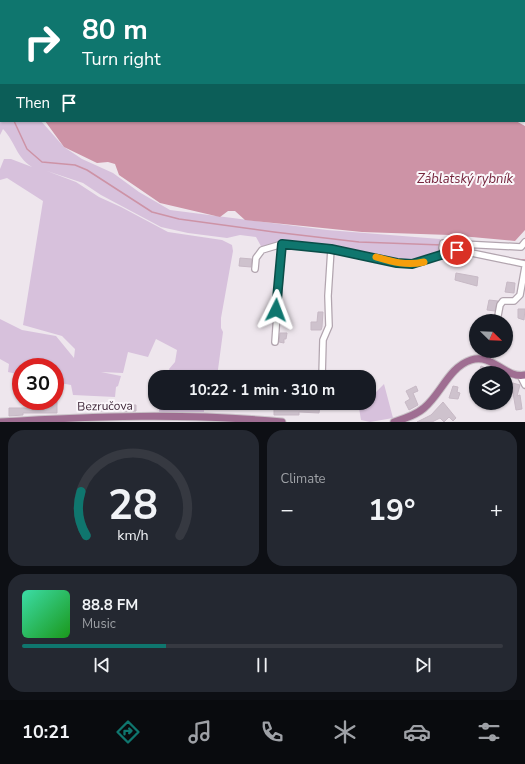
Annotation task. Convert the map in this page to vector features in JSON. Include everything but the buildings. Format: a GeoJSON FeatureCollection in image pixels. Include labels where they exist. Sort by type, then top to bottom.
{"type":"FeatureCollection","features":[{"type":"Feature","properties":{"kind":"main road"},"geometry":{"type":"LineString","coordinates":[[394,422],[413,415],[424,408],[456,369],[464,363],[477,359],[489,360],[513,374],[522,375]]}},
{"type":"Feature","properties":{"kind":"main road","name":"Bezručova"},"geometry":{"type":"LineString","coordinates":[[0,422],[65,418],[197,416],[282,422]]}},
{"type":"Feature","properties":{"kind":"street"},"geometry":{"type":"LineString","coordinates":[[255,269],[256,258],[262,250],[282,244],[331,249],[397,263],[412,264],[425,262],[444,248],[521,247],[525,242]]}},
{"type":"Feature","properties":{"kind":"street"},"geometry":{"type":"LineString","coordinates":[[275,342],[282,244]]}},
{"type":"Feature","properties":{"kind":"street"},"geometry":{"type":"LineString","coordinates":[[444,248],[525,264]]}},
{"type":"Feature","properties":{"kind":"street"},"geometry":{"type":"LineString","coordinates":[[322,370],[323,340],[328,326],[331,249]]}},
{"type":"Feature","properties":{"kind":"street"},"geometry":{"type":"LineString","coordinates":[[498,314],[502,301],[514,301],[520,294],[525,267]]}},
{"type":"Feature","properties":{"kind":"street"},"geometry":{"type":"LineString","coordinates":[[522,375],[525,385]]}},
{"type":"Feature","properties":{"kind":"shaded area"},"geometry":{"type":"Polygon","coordinates":[[[0,122],[42,122],[64,147],[82,159],[113,173],[139,192],[170,210],[327,230],[440,239],[440,251],[423,259],[408,262],[333,246],[290,244],[262,248],[256,237],[240,235],[227,238],[188,233],[161,227],[101,195],[83,183],[47,171],[76,182],[99,197],[168,232],[222,240],[232,245],[233,251],[221,318],[221,328],[223,332],[218,370],[169,370],[175,362],[177,350],[156,339],[148,357],[128,352],[123,373],[101,372],[121,376],[118,386],[116,387],[115,397],[73,395],[71,385],[64,384],[64,358],[12,358],[12,373],[8,372],[9,364],[0,359],[0,319],[22,330],[56,336],[74,358],[75,349],[62,336],[23,325],[43,201],[7,178],[0,180],[0,169],[4,159],[11,159],[32,167],[19,154],[11,139],[3,129],[0,135],[0,122]]]}},
{"type":"Feature","properties":{"kind":"shaded area"},"geometry":{"type":"Polygon","coordinates":[[[384,384],[393,418],[370,422],[361,420],[359,410],[376,410],[376,392],[384,384]]]}},
{"type":"Feature","properties":{"kind":"shaded area"},"geometry":{"type":"Polygon","coordinates":[[[159,410],[204,410],[204,412],[159,412],[159,410]]]}},
{"type":"Feature","properties":{"kind":"water","name":"Záblatský rybník"},"geometry":{"type":"Polygon","coordinates":[[[46,122],[518,122],[525,126],[525,230],[515,241],[450,235],[362,232],[245,220],[235,211],[228,211],[220,217],[160,203],[119,175],[115,164],[108,162],[97,163],[64,147],[46,122]]]}},
{"type":"Feature","properties":{"kind":"waterway"},"geometry":{"type":"LineString","coordinates":[[14,122],[27,149],[42,162],[75,165],[87,170],[152,212],[179,219],[359,242],[442,245]]}},
{"type":"Feature","properties":{"kind":"waterway"},"geometry":{"type":"LineString","coordinates":[[447,246],[455,248]]}},
{"type":"Feature","properties":{"kind":"waterway"},"geometry":{"type":"LineString","coordinates":[[512,259],[525,260]]}},
{"type":"Feature","properties":{"kind":"slow traffic"},"geometry":{"type":"LineString","coordinates":[[376,257],[397,263],[412,264],[424,262]]}},
{"type":"Feature","properties":{"kind":"route"},"geometry":{"type":"LineString","coordinates":[[276,310],[282,244],[313,246],[375,257],[397,263],[412,264],[425,262],[457,250]]}}]}
